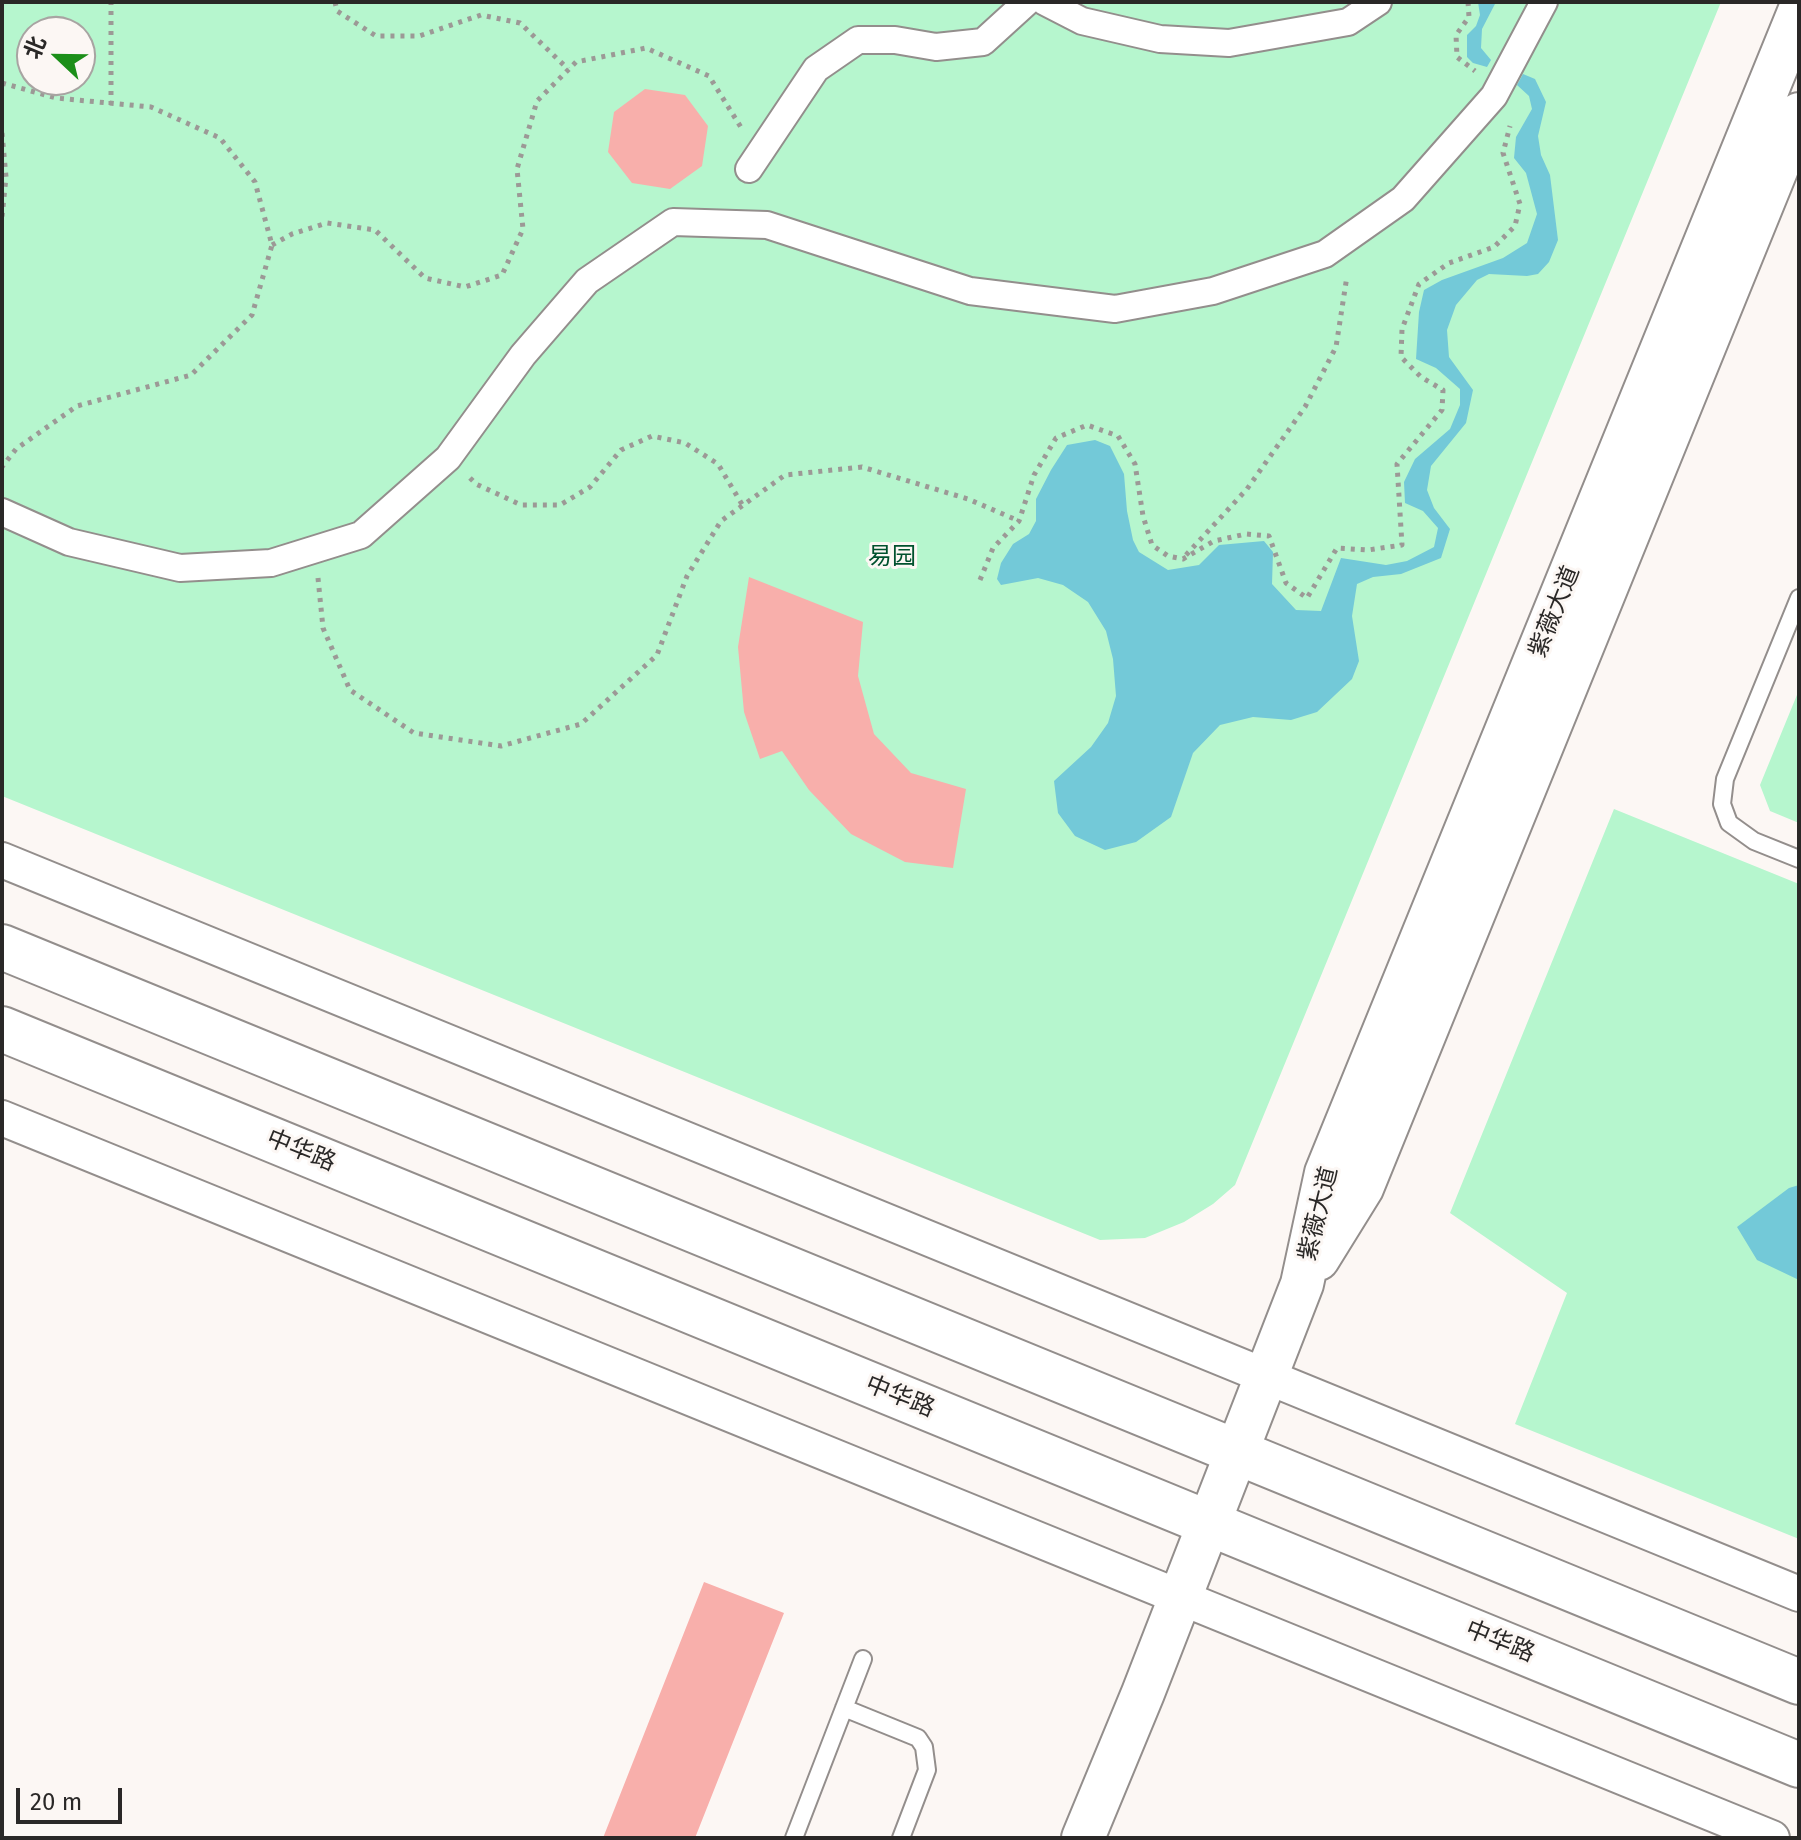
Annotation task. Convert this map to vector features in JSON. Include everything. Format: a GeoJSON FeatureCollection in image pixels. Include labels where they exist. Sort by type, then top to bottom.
{"type":"FeatureCollection","features":[{"type":"Feature","properties":{"kind":"highway"},"geometry":{"type":"LineString","coordinates":[[2,947],[1799,1682]]}},
{"type":"Feature","properties":{"kind":"highway","name":"中华路"},"geometry":{"type":"LineString","coordinates":[[2,1029],[1799,1765]]}},
{"type":"Feature","properties":{"kind":"street"},"geometry":{"type":"LineString","coordinates":[[749,169],[816,69],[858,40],[895,40],[936,47],[983,42],[1027,2]]}},
{"type":"Feature","properties":{"kind":"street"},"geometry":{"type":"LineString","coordinates":[[1045,2],[1082,21],[1160,39],[1229,43],[1348,22],[1378,2]]}},
{"type":"Feature","properties":{"kind":"street"},"geometry":{"type":"LineString","coordinates":[[2,512],[69,542],[180,568],[271,563],[361,535],[448,458],[523,355],[587,281],[673,222],[767,225],[970,291],[1115,309],[1213,291],[1325,254],[1403,199],[1494,96],[1544,2]]}},
{"type":"Feature","properties":{"kind":"street","name":"紫薇大道"},"geometry":{"type":"LineString","coordinates":[[1302,1284],[1326,1173],[1799,12]]}},
{"type":"Feature","properties":{"kind":"street","name":"紫薇大道"},"geometry":{"type":"LineString","coordinates":[[1302,1284],[1362,1188],[1799,114]]}},
{"type":"Feature","properties":{"kind":"street"},"geometry":{"type":"LineString","coordinates":[[2,860],[1799,1594]]}},
{"type":"Feature","properties":{"kind":"street"},"geometry":{"type":"LineString","coordinates":[[2,1118],[1772,1838]]}},
{"type":"Feature","properties":{"kind":"street"},"geometry":{"type":"LineString","coordinates":[[1083,1838],[1302,1284]]}},
{"type":"Feature","properties":{"kind":"lane"},"geometry":{"type":"LineString","coordinates":[[1799,598],[1725,779],[1722,804],[1729,823],[1754,841],[1799,859]]}},
{"type":"Feature","properties":{"kind":"lane"},"geometry":{"type":"LineString","coordinates":[[794,1838],[863,1659]]}},
{"type":"Feature","properties":{"kind":"lane"},"geometry":{"type":"LineString","coordinates":[[844,1708],[918,1738],[924,1747],[927,1770],[901,1838]]}},
{"type":"Feature","properties":{"kind":"path"},"geometry":{"type":"LineString","coordinates":[[111,2],[111,105]]}},
{"type":"Feature","properties":{"kind":"path"},"geometry":{"type":"LineString","coordinates":[[335,2],[337,11],[376,36],[419,36],[481,15],[520,23],[568,69]]}},
{"type":"Feature","properties":{"kind":"path"},"geometry":{"type":"LineString","coordinates":[[980,580],[993,548],[1019,521],[1034,475],[1056,438],[1087,425],[1118,436],[1135,464],[1143,516],[1152,545],[1168,556],[1183,559],[1214,541],[1246,534],[1269,536],[1286,583],[1307,598],[1337,548],[1368,550],[1402,545],[1397,464],[1442,410],[1443,390],[1421,377],[1401,357],[1402,329],[1419,284],[1449,263],[1494,247],[1515,226],[1520,204],[1503,153],[1516,109],[1510,90],[1478,73],[1457,57],[1456,35],[1469,17],[1468,2]]}},
{"type":"Feature","properties":{"kind":"path"},"geometry":{"type":"LineString","coordinates":[[272,245],[292,234],[327,223],[375,230],[425,278],[465,287],[502,275],[523,229],[517,169],[537,101],[576,62],[646,48],[709,76],[745,135],[749,169]]}},
{"type":"Feature","properties":{"kind":"path"},"geometry":{"type":"LineString","coordinates":[[2,83],[56,98],[151,107],[220,138],[255,182],[272,245],[252,315],[191,375],[77,406],[16,449],[2,467]]}},
{"type":"Feature","properties":{"kind":"path"},"geometry":{"type":"LineString","coordinates":[[2,133],[6,177],[2,217]]}},
{"type":"Feature","properties":{"kind":"path"},"geometry":{"type":"LineString","coordinates":[[1183,559],[1247,489],[1305,407],[1336,347],[1348,268],[1347,238]]}},
{"type":"Feature","properties":{"kind":"path"},"geometry":{"type":"LineString","coordinates":[[448,458],[476,484],[521,505],[560,505],[590,487],[621,450],[652,436],[685,443],[718,464],[743,506]]}},
{"type":"Feature","properties":{"kind":"path"},"geometry":{"type":"LineString","coordinates":[[315,550],[323,628],[350,690],[414,733],[501,746],[581,724],[657,655],[687,576],[721,521],[785,475],[862,467],[968,499],[1019,521]]}},
{"type":"Feature","properties":{"kind":"green space","name":"易园"},"geometry":{"type":"Polygon","coordinates":[[[2,2],[1721,2],[1235,1185],[1213,1204],[1184,1222],[1145,1238],[1100,1240],[2,796],[2,2]]]}},
{"type":"Feature","properties":{"kind":"green space"},"geometry":{"type":"Polygon","coordinates":[[[1799,690],[1799,823],[1770,811],[1760,785],[1799,690]]]}},
{"type":"Feature","properties":{"kind":"green space"},"geometry":{"type":"Polygon","coordinates":[[[1614,809],[1799,884],[1799,1539],[1515,1424],[1567,1293],[1450,1213],[1614,809]]]}},
{"type":"Feature","properties":{"kind":"water"},"geometry":{"type":"Polygon","coordinates":[[[1478,2],[1496,2],[1482,29],[1481,48],[1491,60],[1487,67],[1473,63],[1467,57],[1467,35],[1476,26],[1480,15],[1478,2]]]}},
{"type":"Feature","properties":{"kind":"water"},"geometry":{"type":"Polygon","coordinates":[[[1523,74],[1535,79],[1546,102],[1538,136],[1541,155],[1550,175],[1558,240],[1549,262],[1538,274],[1489,274],[1477,280],[1456,305],[1447,330],[1449,357],[1473,390],[1466,423],[1431,466],[1427,490],[1434,508],[1450,529],[1441,558],[1401,574],[1373,577],[1357,584],[1352,616],[1359,661],[1352,679],[1317,712],[1291,720],[1253,717],[1220,725],[1193,753],[1171,817],[1136,842],[1105,850],[1075,836],[1058,813],[1054,781],[1091,747],[1108,723],[1116,696],[1113,659],[1106,631],[1088,602],[1063,585],[1038,578],[1001,585],[997,579],[1001,563],[1013,544],[1029,534],[1036,521],[1036,499],[1051,470],[1067,445],[1095,440],[1110,446],[1124,474],[1127,511],[1139,552],[1168,570],[1199,565],[1219,545],[1264,541],[1273,552],[1272,584],[1296,610],[1321,611],[1341,558],[1386,565],[1407,561],[1434,547],[1438,528],[1423,511],[1405,503],[1404,482],[1415,459],[1450,429],[1460,405],[1460,389],[1436,368],[1416,359],[1419,312],[1424,290],[1442,280],[1503,258],[1527,243],[1537,214],[1526,173],[1514,158],[1516,137],[1532,109],[1529,96],[1517,85],[1523,74]]]}},
{"type":"Feature","properties":{"kind":"water"},"geometry":{"type":"Polygon","coordinates":[[[1799,1185],[1799,1280],[1757,1260],[1737,1227],[1789,1188],[1799,1185]]]}},
{"type":"Feature","properties":{"kind":"building"},"geometry":{"type":"Polygon","coordinates":[[[645,89],[685,95],[708,126],[702,166],[670,189],[632,183],[608,152],[614,112],[645,89]]]}},
{"type":"Feature","properties":{"kind":"building"},"geometry":{"type":"Polygon","coordinates":[[[749,577],[863,622],[858,676],[874,734],[911,773],[966,789],[953,868],[905,862],[851,834],[809,790],[782,751],[760,759],[744,712],[738,647],[749,577]]]}},
{"type":"Feature","properties":{"kind":"building"},"geometry":{"type":"Polygon","coordinates":[[[704,1582],[784,1613],[695,1838],[603,1838],[704,1582]]]}}]}
